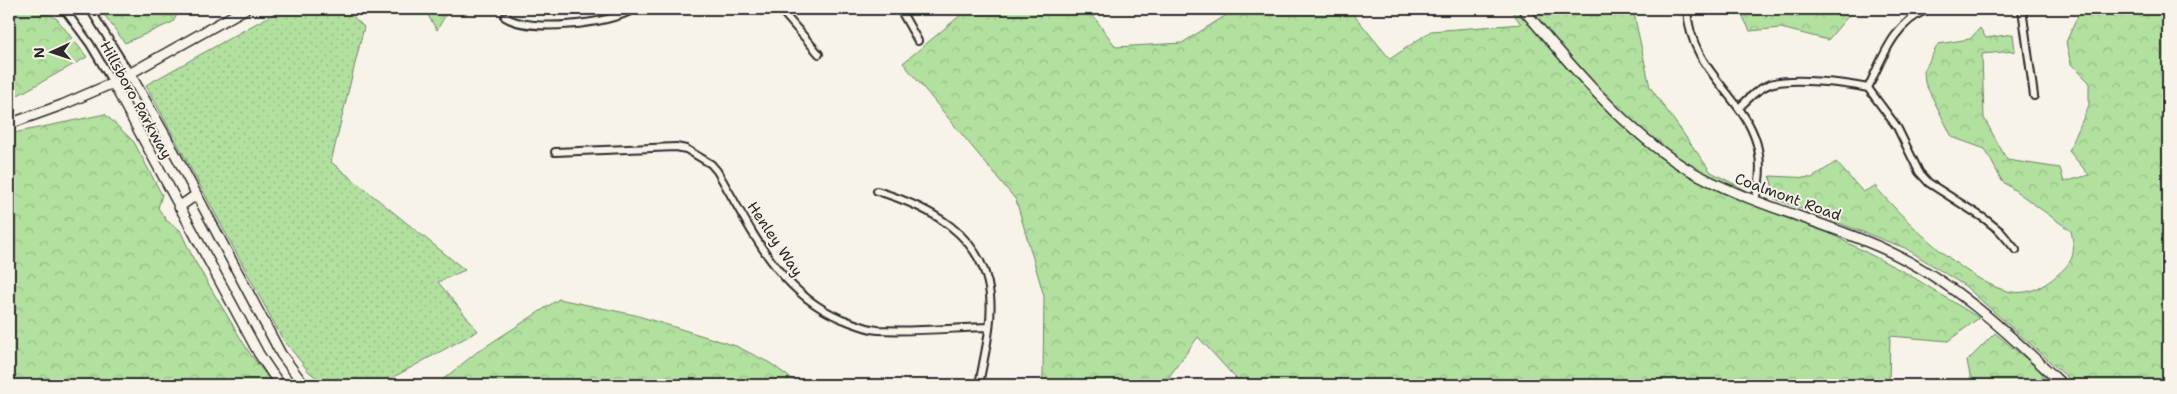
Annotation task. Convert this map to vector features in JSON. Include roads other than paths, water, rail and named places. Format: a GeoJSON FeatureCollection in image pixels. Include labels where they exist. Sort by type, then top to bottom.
{"type":"FeatureCollection","features":[{"type":"Feature","properties":{"kind":"street","name":"Hillsboro Parkway"},"geometry":{"type":"LineString","coordinates":[[64,9],[90,44],[113,83],[178,207],[259,354],[280,385]]}},
{"type":"Feature","properties":{"kind":"street","name":"Hillsboro Parkway"},"geometry":{"type":"LineString","coordinates":[[90,9],[165,135],[282,354],[304,385]]}},
{"type":"Feature","properties":{"kind":"street"},"geometry":{"type":"LineString","coordinates":[[9,124],[62,105],[113,83],[245,9]]}},
{"type":"Feature","properties":{"kind":"street"},"geometry":{"type":"LineString","coordinates":[[505,17],[524,25],[598,22],[614,18],[634,9]]}},
{"type":"Feature","properties":{"kind":"street"},"geometry":{"type":"LineString","coordinates":[[780,9],[818,54]]}},
{"type":"Feature","properties":{"kind":"street"},"geometry":{"type":"LineString","coordinates":[[900,9],[918,41]]}},
{"type":"Feature","properties":{"kind":"street","name":"Coalmont Road"},"geometry":{"type":"LineString","coordinates":[[1522,9],[1596,90],[1657,148],[1709,181],[1868,242],[1938,278],[1994,321],[2063,385]]}},
{"type":"Feature","properties":{"kind":"street"},"geometry":{"type":"LineString","coordinates":[[1687,9],[1692,42],[1703,62],[1748,120],[1758,142],[1760,182],[1756,200]]}},
{"type":"Feature","properties":{"kind":"street"},"geometry":{"type":"LineString","coordinates":[[1868,88],[1879,60],[1893,37],[1904,24],[1928,9]]}},
{"type":"Feature","properties":{"kind":"street"},"geometry":{"type":"LineString","coordinates":[[2022,9],[2034,96]]}},
{"type":"Feature","properties":{"kind":"street"},"geometry":{"type":"LineString","coordinates":[[1739,108],[1756,92],[1770,84],[1784,82],[1848,84],[1868,88],[1897,128],[1919,172],[1929,183],[1992,225],[2016,250]]}},
{"type":"Feature","properties":{"kind":"street","name":"Henley Way"},"geometry":{"type":"LineString","coordinates":[[555,152],[656,148],[686,149],[711,164],[717,171],[773,263],[788,283],[820,309],[854,324],[877,330],[989,327]]}},
{"type":"Feature","properties":{"kind":"street"},"geometry":{"type":"LineString","coordinates":[[877,191],[905,200],[927,210],[956,230],[972,246],[988,285],[989,327],[979,385]]}},
{"type":"Feature","properties":{"kind":"street"},"geometry":{"type":"LineString","coordinates":[[178,207],[196,195]]}}]}
